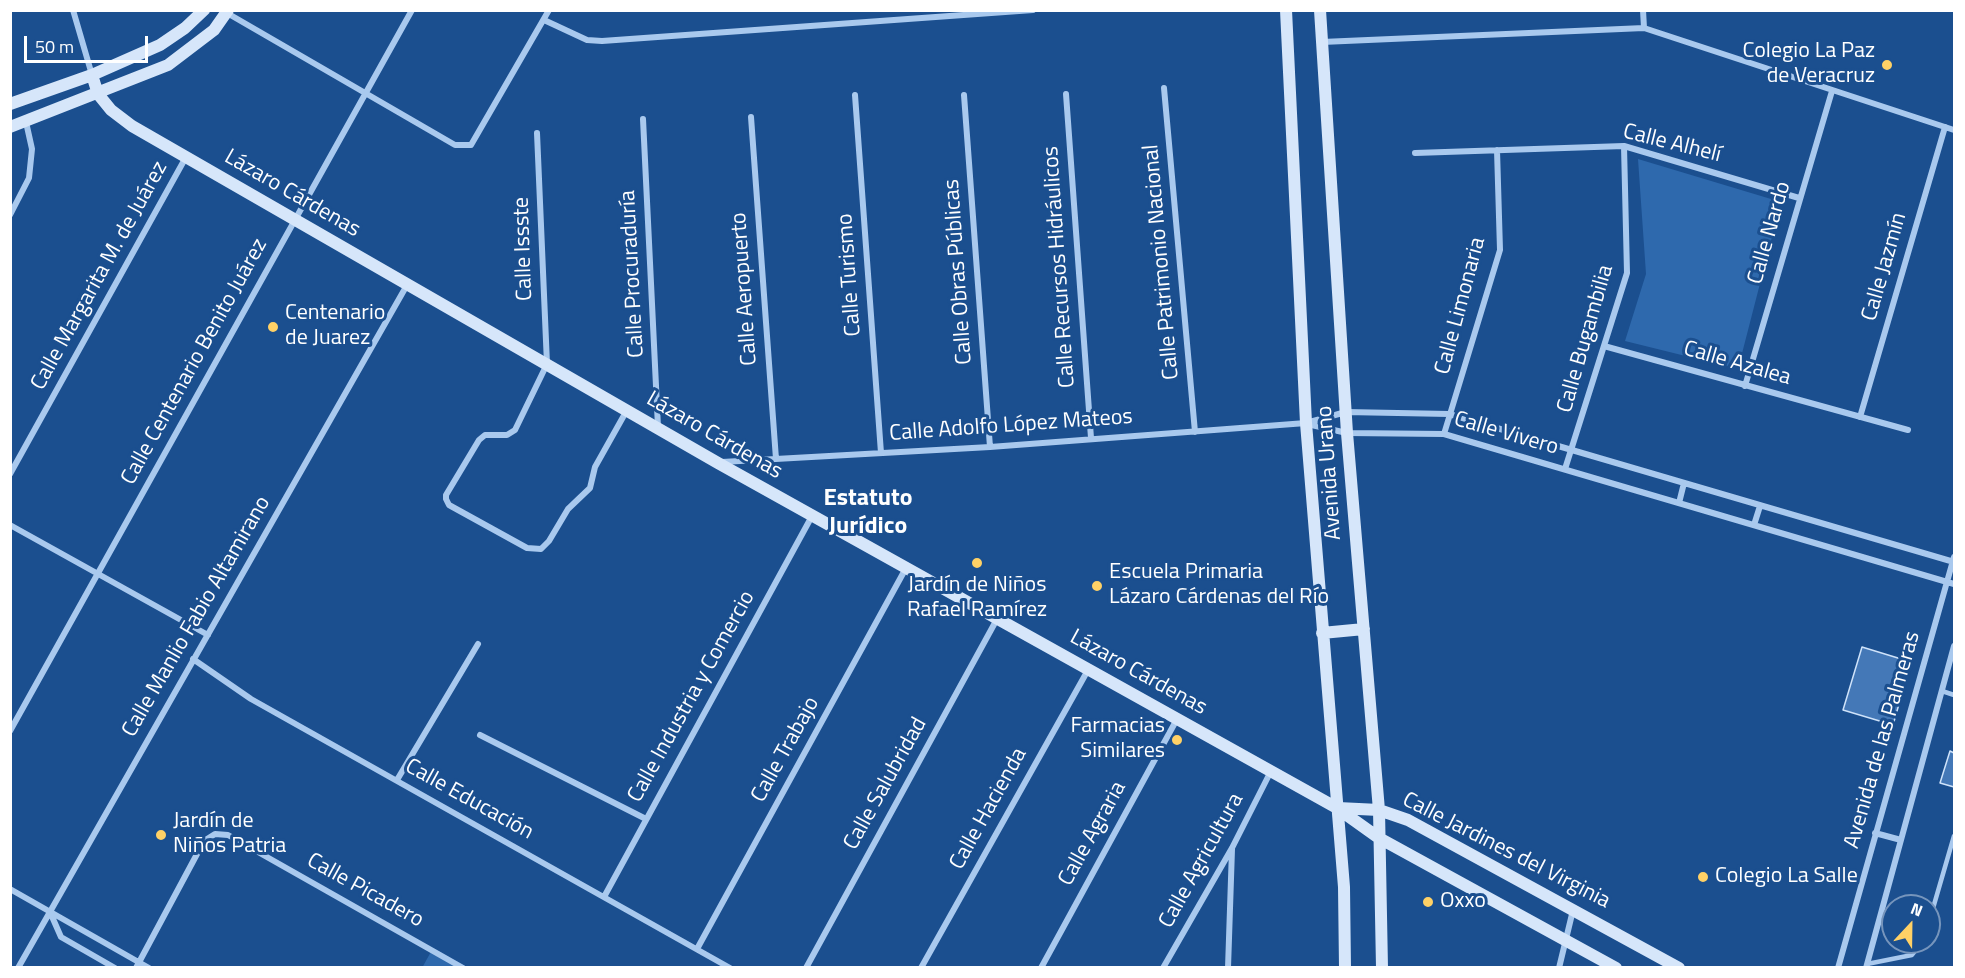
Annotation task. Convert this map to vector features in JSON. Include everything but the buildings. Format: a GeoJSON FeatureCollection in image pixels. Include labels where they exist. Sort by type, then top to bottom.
{"type":"FeatureCollection","features":[{"type":"Feature","properties":{"kind":"street"},"geometry":{"type":"LineString","coordinates":[[73,10],[92,75]]}},
{"type":"Feature","properties":{"kind":"street"},"geometry":{"type":"LineString","coordinates":[[10,104],[92,75],[160,45],[185,28],[204,10]]}},
{"type":"Feature","properties":{"kind":"street","name":"Calle Centenario Benito Juárez"},"geometry":{"type":"LineString","coordinates":[[10,731],[412,10]]}},
{"type":"Feature","properties":{"kind":"street"},"geometry":{"type":"LineString","coordinates":[[10,127],[98,94],[168,64],[214,30],[227,12],[455,145],[471,145],[549,10]]}},
{"type":"Feature","properties":{"kind":"street"},"geometry":{"type":"LineString","coordinates":[[918,10],[919,18]]}},
{"type":"Feature","properties":{"kind":"street"},"geometry":{"type":"LineString","coordinates":[[544,20],[587,40],[602,41],[1033,10]]}},
{"type":"Feature","properties":{"kind":"street","name":"Avenida Urano"},"geometry":{"type":"LineString","coordinates":[[1286,10],[1306,423],[1344,887],[1345,968]]}},
{"type":"Feature","properties":{"kind":"street","name":"Avenida Urano"},"geometry":{"type":"LineString","coordinates":[[1320,10],[1347,433],[1379,810],[1382,968]]}},
{"type":"Feature","properties":{"kind":"street"},"geometry":{"type":"LineString","coordinates":[[1643,10],[1644,28]]}},
{"type":"Feature","properties":{"kind":"street"},"geometry":{"type":"LineString","coordinates":[[1322,42],[1644,28],[1954,130]]}},
{"type":"Feature","properties":{"kind":"street","name":"Lázaro Cárdenas"},"geometry":{"type":"LineString","coordinates":[[92,75],[98,94],[111,110],[132,126],[718,463],[1337,808]]}},
{"type":"Feature","properties":{"kind":"street","name":"Calle Patrimonio Nacional"},"geometry":{"type":"LineString","coordinates":[[1164,88],[1195,432]]}},
{"type":"Feature","properties":{"kind":"street","name":"Calle Nardo"},"geometry":{"type":"LineString","coordinates":[[1745,386],[1832,91]]}},
{"type":"Feature","properties":{"kind":"street","name":"Calle Turismo"},"geometry":{"type":"LineString","coordinates":[[855,94],[881,453]]}},
{"type":"Feature","properties":{"kind":"street","name":"Calle Recursos Hidráulicos"},"geometry":{"type":"LineString","coordinates":[[1066,94],[1091,438]]}},
{"type":"Feature","properties":{"kind":"street","name":"Calle Obras Públicas"},"geometry":{"type":"LineString","coordinates":[[964,95],[990,447]]}},
{"type":"Feature","properties":{"kind":"street","name":"Calle Aeropuerto"},"geometry":{"type":"LineString","coordinates":[[751,117],[776,459]]}},
{"type":"Feature","properties":{"kind":"street","name":"Calle Procuraduría"},"geometry":{"type":"LineString","coordinates":[[643,119],[658,428]]}},
{"type":"Feature","properties":{"kind":"street"},"geometry":{"type":"LineString","coordinates":[[10,215],[29,178],[32,149],[26,122]]}},
{"type":"Feature","properties":{"kind":"street","name":"Calle Jazmín"},"geometry":{"type":"LineString","coordinates":[[1860,417],[1945,127]]}},
{"type":"Feature","properties":{"kind":"street","name":"Calle Issste"},"geometry":{"type":"LineString","coordinates":[[537,133],[547,364]]}},
{"type":"Feature","properties":{"kind":"street","name":"Calle Alhelí"},"geometry":{"type":"LineString","coordinates":[[1415,153],[1624,146],[1799,198]]}},
{"type":"Feature","properties":{"kind":"street","name":"Calle Bugambilia"},"geometry":{"type":"LineString","coordinates":[[1565,469],[1627,273],[1624,146]]}},
{"type":"Feature","properties":{"kind":"street","name":"Calle Limonaria"},"geometry":{"type":"LineString","coordinates":[[1444,434],[1500,249],[1497,150]]}},
{"type":"Feature","properties":{"kind":"street","name":"Calle Margarita M. de Juárez"},"geometry":{"type":"LineString","coordinates":[[10,474],[186,157]]}},
{"type":"Feature","properties":{"kind":"street","name":"Calle Manlio Fabio Altamirano"},"geometry":{"type":"LineString","coordinates":[[18,968],[408,284]]}},
{"type":"Feature","properties":{"kind":"street","name":"Calle Azalea"},"geometry":{"type":"LineString","coordinates":[[1604,346],[1908,430]]}},
{"type":"Feature","properties":{"kind":"street"},"geometry":{"type":"LineString","coordinates":[[547,364],[515,430],[507,435],[485,435],[479,440],[446,495],[449,505],[526,548],[541,549],[549,541],[568,509],[590,488],[595,467],[627,410]]}},
{"type":"Feature","properties":{"kind":"street","name":"Calle Vivero"},"geometry":{"type":"LineString","coordinates":[[1306,423],[1346,412],[1449,414],[1760,506],[1954,560]]}},
{"type":"Feature","properties":{"kind":"street","name":"Calle Vivero"},"geometry":{"type":"LineString","coordinates":[[1306,423],[1347,433],[1444,434],[1954,584]]}},
{"type":"Feature","properties":{"kind":"street","name":"Calle Adolfo López Mateos"},"geometry":{"type":"LineString","coordinates":[[718,463],[990,447],[1306,423]]}},
{"type":"Feature","properties":{"kind":"street"},"geometry":{"type":"LineString","coordinates":[[1679,503],[1684,483]]}},
{"type":"Feature","properties":{"kind":"street"},"geometry":{"type":"LineString","coordinates":[[1754,525],[1760,506]]}},
{"type":"Feature","properties":{"kind":"street","name":"Calle Industria y Comercio"},"geometry":{"type":"LineString","coordinates":[[604,897],[812,515]]}},
{"type":"Feature","properties":{"kind":"street"},"geometry":{"type":"LineString","coordinates":[[10,525],[208,635]]}},
{"type":"Feature","properties":{"kind":"street","name":"Avenida de las Palmeras"},"geometry":{"type":"LineString","coordinates":[[1838,968],[1946,581],[1954,560]]}},
{"type":"Feature","properties":{"kind":"street","name":"Calle Trabajo"},"geometry":{"type":"LineString","coordinates":[[697,949],[906,567]]}},
{"type":"Feature","properties":{"kind":"street","name":"Calle Salubridad"},"geometry":{"type":"LineString","coordinates":[[806,968],[997,618]]}},
{"type":"Feature","properties":{"kind":"street"},"geometry":{"type":"LineString","coordinates":[[1322,633],[1364,629]]}},
{"type":"Feature","properties":{"kind":"street"},"geometry":{"type":"LineString","coordinates":[[397,780],[478,644]]}},
{"type":"Feature","properties":{"kind":"street","name":"Avenida de las Palmeras"},"geometry":{"type":"LineString","coordinates":[[1866,966],[1954,646]]}},
{"type":"Feature","properties":{"kind":"street","name":"Calle Educación"},"geometry":{"type":"LineString","coordinates":[[193,659],[251,699],[730,968]]}},
{"type":"Feature","properties":{"kind":"street","name":"Calle Hacienda"},"geometry":{"type":"LineString","coordinates":[[921,968],[1088,669]]}},
{"type":"Feature","properties":{"kind":"street","name":"Calle Agraria"},"geometry":{"type":"LineString","coordinates":[[1041,968],[1178,719]]}},
{"type":"Feature","properties":{"kind":"street"},"geometry":{"type":"LineString","coordinates":[[480,735],[646,819]]}},
{"type":"Feature","properties":{"kind":"street","name":"Calle Agricultura"},"geometry":{"type":"LineString","coordinates":[[1163,968],[1232,848],[1271,771]]}},
{"type":"Feature","properties":{"kind":"street","name":"Calle Jardines del Virginia"},"geometry":{"type":"LineString","coordinates":[[1337,808],[1379,810],[1408,820],[1678,968]]}},
{"type":"Feature","properties":{"kind":"street","name":"Calle Jardines del Virginia"},"geometry":{"type":"LineString","coordinates":[[1337,808],[1378,838],[1566,938],[1616,968]]}},
{"type":"Feature","properties":{"kind":"street"},"geometry":{"type":"LineString","coordinates":[[1875,833],[1901,840]]}},
{"type":"Feature","properties":{"kind":"street","name":"Calle Picadero"},"geometry":{"type":"LineString","coordinates":[[138,965],[204,841],[215,834],[228,835],[463,968]]}},
{"type":"Feature","properties":{"kind":"street"},"geometry":{"type":"LineString","coordinates":[[1228,968],[1232,848]]}},
{"type":"Feature","properties":{"kind":"street"},"geometry":{"type":"LineString","coordinates":[[10,889],[138,965],[149,968]]}},
{"type":"Feature","properties":{"kind":"street"},"geometry":{"type":"LineString","coordinates":[[1559,968],[1574,909]]}},
{"type":"Feature","properties":{"kind":"street"},"geometry":{"type":"LineString","coordinates":[[49,912],[61,937],[115,968]]}},
{"type":"Feature","properties":{"kind":"lane"},"geometry":{"type":"LineString","coordinates":[[1942,691],[1954,695]]}},
{"type":"Feature","properties":{"kind":"lane"},"geometry":{"type":"LineString","coordinates":[[1937,894],[1954,836]]}},
{"type":"Feature","properties":{"kind":"lane"},"geometry":{"type":"LineString","coordinates":[[1866,966],[1913,954]]}},
{"type":"Feature","properties":{"kind":"shaded area"},"geometry":{"type":"Polygon","coordinates":[[[1638,159],[1781,202],[1738,369],[1625,341],[1646,274],[1638,159]]]}},
{"type":"Feature","properties":{"kind":"shaded area"},"geometry":{"type":"Polygon","coordinates":[[[433,948],[467,967],[422,968],[433,948]]]}},
{"type":"Feature","properties":{"kind":"place","name":"Colegio La Paz de Veracruz"},"geometry":{"type":"Point","coordinates":[1887,65]}},
{"type":"Feature","properties":{"kind":"place","name":"Centenario de Juarez"},"geometry":{"type":"Point","coordinates":[273,327]}},
{"type":"Feature","properties":{"kind":"place","name":"Jardín de Niños Rafael Ramírez"},"geometry":{"type":"Point","coordinates":[977,563]}},
{"type":"Feature","properties":{"kind":"place","name":"Escuela Primaria Lázaro Cárdenas del Río"},"geometry":{"type":"Point","coordinates":[1097,586]}},
{"type":"Feature","properties":{"kind":"place","name":"Farmacias Similares"},"geometry":{"type":"Point","coordinates":[1177,740]}},
{"type":"Feature","properties":{"kind":"place","name":"Jardín de Niños Patria"},"geometry":{"type":"Point","coordinates":[161,835]}},
{"type":"Feature","properties":{"kind":"place","name":"Colegio La Salle"},"geometry":{"type":"Point","coordinates":[1703,877]}},
{"type":"Feature","properties":{"kind":"place","name":"Oxxo"},"geometry":{"type":"Point","coordinates":[1428,902]}},
{"type":"Feature","properties":{"kind":"district","name":"Estatuto Jurídico"},"geometry":{"type":"Point","coordinates":[868,513]}}]}
